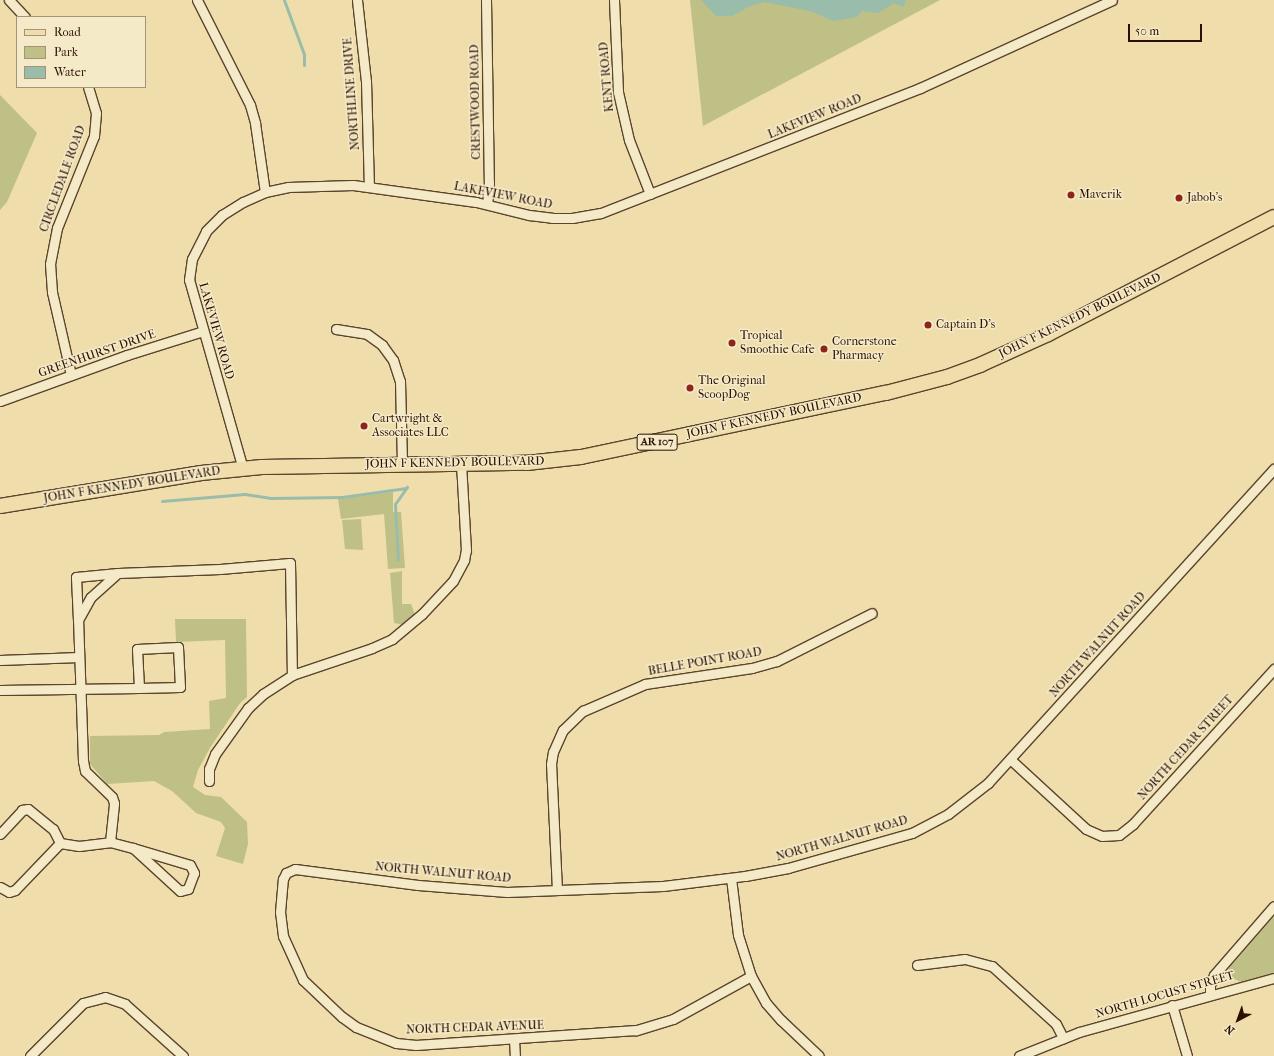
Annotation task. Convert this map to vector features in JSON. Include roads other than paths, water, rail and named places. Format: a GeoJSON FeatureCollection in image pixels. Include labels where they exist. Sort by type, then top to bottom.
{"type":"FeatureCollection","features":[{"type":"Feature","properties":{"kind":"main road","name":"JOHN F KENNEDY BOULEVARD"},"geometry":{"type":"LineString","coordinates":[[0,506],[201,473],[243,469],[402,464],[527,463],[600,454],[886,393],[947,377],[1048,334],[1274,217]]}},
{"type":"Feature","properties":{"kind":"street"},"geometry":{"type":"LineString","coordinates":[[9,0],[24,16]]}},
{"type":"Feature","properties":{"kind":"street"},"geometry":{"type":"LineString","coordinates":[[197,0],[250,105],[255,122],[265,192]]}},
{"type":"Feature","properties":{"kind":"street","name":"NORTHLINE DRIVE"},"geometry":{"type":"LineString","coordinates":[[357,0],[366,81],[369,186]]}},
{"type":"Feature","properties":{"kind":"street","name":"CRESTWOOD ROAD"},"geometry":{"type":"LineString","coordinates":[[486,0],[489,183],[487,204]]}},
{"type":"Feature","properties":{"kind":"street","name":"KENT ROAD"},"geometry":{"type":"LineString","coordinates":[[614,0],[618,92],[628,140],[650,194]]}},
{"type":"Feature","properties":{"kind":"street","name":"LAKEVIEW ROAD"},"geometry":{"type":"LineString","coordinates":[[243,469],[189,280],[194,251],[206,231],[222,215],[242,202],[265,192],[318,185],[369,186],[487,204],[528,215],[572,218],[601,213],[920,88],[1112,0]]}},
{"type":"Feature","properties":{"kind":"street","name":"CIRCLEDALE ROAD"},"geometry":{"type":"LineString","coordinates":[[71,375],[52,292],[50,264],[57,228],[94,136],[96,113],[88,88]]}},
{"type":"Feature","properties":{"kind":"street"},"geometry":{"type":"LineString","coordinates":[[336,329],[366,334],[382,345],[393,360],[400,381],[402,464]]}},
{"type":"Feature","properties":{"kind":"street","name":"GREENHURST DRIVE"},"geometry":{"type":"LineString","coordinates":[[0,401],[71,375],[203,331]]}},
{"type":"Feature","properties":{"kind":"street"},"geometry":{"type":"LineString","coordinates":[[209,781],[209,769],[215,754],[248,708],[263,694],[292,675],[372,648],[392,639],[422,614],[453,581],[464,560],[466,550],[461,463]]}},
{"type":"Feature","properties":{"kind":"street","name":"NORTH WALNUT ROAD"},"geometry":{"type":"LineString","coordinates":[[281,891],[286,873],[295,869],[468,890],[507,892],[663,886],[731,878],[795,866],[912,833],[948,814],[970,799],[1010,759],[1274,469]]}},
{"type":"Feature","properties":{"kind":"street"},"geometry":{"type":"LineString","coordinates":[[110,842],[114,809],[112,797],[85,771],[82,761],[81,689],[76,577],[118,573],[290,563],[292,675]]}},
{"type":"Feature","properties":{"kind":"street"},"geometry":{"type":"LineString","coordinates":[[78,620],[91,597],[118,573]]}},
{"type":"Feature","properties":{"kind":"street","name":"BELLE POINT ROAD"},"geometry":{"type":"LineString","coordinates":[[557,890],[551,764],[553,752],[563,730],[583,711],[644,684],[752,668],[777,661],[872,613]]}},
{"type":"Feature","properties":{"kind":"street"},"geometry":{"type":"LineString","coordinates":[[0,690],[81,689],[140,688],[180,687],[178,647],[138,649],[140,688]]}},
{"type":"Feature","properties":{"kind":"street"},"geometry":{"type":"LineString","coordinates":[[0,660],[79,657]]}},
{"type":"Feature","properties":{"kind":"street","name":"NORTH CEDAR STREET"},"geometry":{"type":"LineString","coordinates":[[1010,759],[1086,830],[1095,835],[1111,837],[1126,830],[1133,824],[1274,669]]}},
{"type":"Feature","properties":{"kind":"street"},"geometry":{"type":"LineString","coordinates":[[0,834],[22,810],[28,809],[53,829],[60,844]]}},
{"type":"Feature","properties":{"kind":"street"},"geometry":{"type":"LineString","coordinates":[[60,844],[78,846],[110,842],[133,848],[190,866],[194,873],[188,889],[180,891],[133,848]]}},
{"type":"Feature","properties":{"kind":"street"},"geometry":{"type":"LineString","coordinates":[[0,887],[9,892],[15,890],[60,844]]}},
{"type":"Feature","properties":{"kind":"street"},"geometry":{"type":"LineString","coordinates":[[731,878],[738,935],[750,976],[766,1003],[780,1020],[819,1056]]}},
{"type":"Feature","properties":{"kind":"street","name":"NORTH CEDAR AVENUE"},"geometry":{"type":"LineString","coordinates":[[281,891],[280,912],[283,936],[297,970],[318,996],[356,1027],[382,1039],[416,1045],[614,1033],[655,1026],[694,1008],[750,976]]}},
{"type":"Feature","properties":{"kind":"street"},"geometry":{"type":"LineString","coordinates":[[1210,995],[1210,985],[1214,975],[1274,906]]}},
{"type":"Feature","properties":{"kind":"street"},"geometry":{"type":"LineString","coordinates":[[917,965],[965,959],[992,966],[1056,1024],[1063,1038]]}},
{"type":"Feature","properties":{"kind":"street","name":"NORTH LOCUST STREET"},"geometry":{"type":"LineString","coordinates":[[1040,1052],[1063,1038],[1172,1005],[1274,978]]}},
{"type":"Feature","properties":{"kind":"street"},"geometry":{"type":"LineString","coordinates":[[30,1056],[83,1003],[105,997],[125,1004],[183,1056]]}},
{"type":"Feature","properties":{"kind":"street"},"geometry":{"type":"LineString","coordinates":[[1172,1005],[1186,1056]]}},
{"type":"Feature","properties":{"kind":"street"},"geometry":{"type":"LineString","coordinates":[[514,1039],[515,1056]]}},
{"type":"Feature","properties":{"kind":"street"},"geometry":{"type":"LineString","coordinates":[[1019,1056],[1040,1052]]}},
{"type":"Feature","properties":{"kind":"water"},"geometry":{"type":"Polygon","coordinates":[[[701,0],[906,0],[903,7],[894,3],[878,13],[862,11],[857,17],[833,21],[810,11],[764,2],[748,7],[732,16],[716,16],[701,0]]]}},
{"type":"Feature","properties":{"kind":"waterway"},"geometry":{"type":"LineString","coordinates":[[284,0],[304,54],[304,65]]}},
{"type":"Feature","properties":{"kind":"waterway"},"geometry":{"type":"LineString","coordinates":[[398,560],[395,504],[407,487]]}},
{"type":"Feature","properties":{"kind":"waterway"},"geometry":{"type":"LineString","coordinates":[[162,501],[245,494],[271,498],[342,497],[406,488]]}},
{"type":"Feature","properties":{"kind":"place","name":"Maverik"},"geometry":{"type":"Point","coordinates":[1071,195]}},
{"type":"Feature","properties":{"kind":"place","name":"Jabob's"},"geometry":{"type":"Point","coordinates":[1179,198]}},
{"type":"Feature","properties":{"kind":"place","name":"Captain D's"},"geometry":{"type":"Point","coordinates":[928,325]}},
{"type":"Feature","properties":{"kind":"place","name":"Tropical Smoothie Cafe"},"geometry":{"type":"Point","coordinates":[732,343]}},
{"type":"Feature","properties":{"kind":"place","name":"Cornerstone Pharmacy"},"geometry":{"type":"Point","coordinates":[824,349]}},
{"type":"Feature","properties":{"kind":"place","name":"The Original ScoopDog"},"geometry":{"type":"Point","coordinates":[690,388]}},
{"type":"Feature","properties":{"kind":"place","name":"Cartwright & Associates LLC"},"geometry":{"type":"Point","coordinates":[364,426]}}]}
